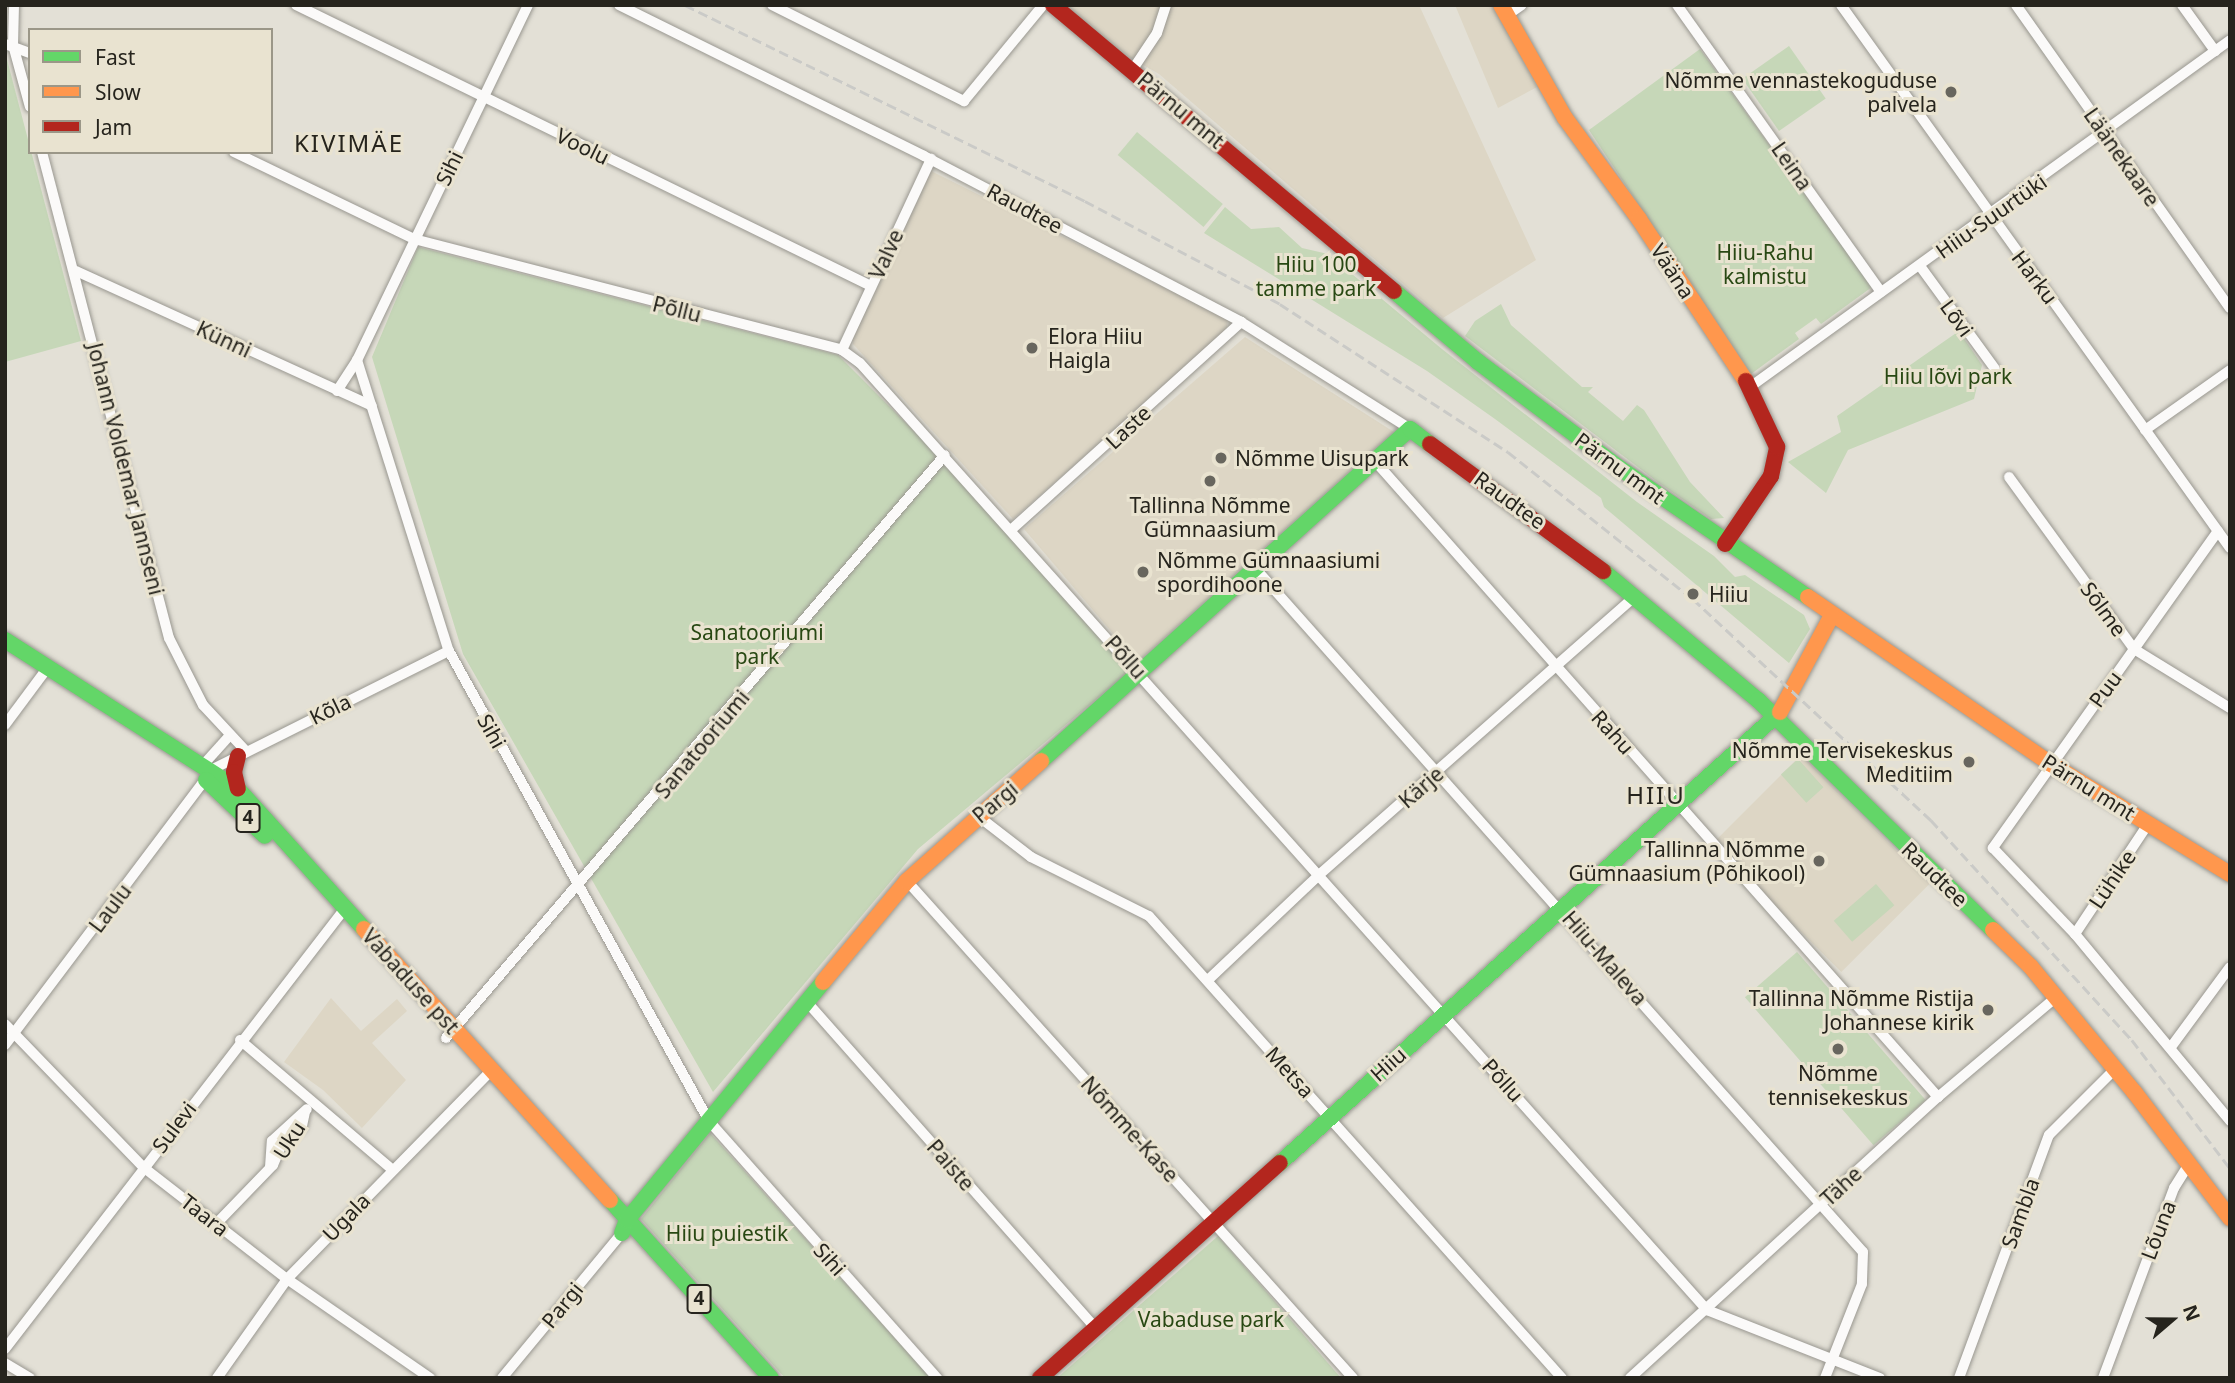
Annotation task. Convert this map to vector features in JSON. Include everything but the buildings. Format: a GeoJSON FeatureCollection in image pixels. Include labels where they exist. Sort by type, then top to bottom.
{"type":"FeatureCollection","features":[{"type":"Feature","properties":{"kind":"main road","name":"Pärnu mnt"},"geometry":{"type":"LineString","coordinates":[[1053,5],[1133,69],[1478,360],[1724,544],[2051,764],[2230,874]]}},
{"type":"Feature","properties":{"kind":"main road","name":"Vääna"},"geometry":{"type":"LineString","coordinates":[[1504,11],[1564,118],[1639,219],[1749,387],[1772,430],[1776,463],[1724,544]]}},
{"type":"Feature","properties":{"kind":"main road","name":"Pargi"},"geometry":{"type":"LineString","coordinates":[[625,1226],[907,881],[1410,429]]}},
{"type":"Feature","properties":{"kind":"main road","name":"Raudtee"},"geometry":{"type":"LineString","coordinates":[[1410,429],[1635,596],[1776,719],[2031,967],[2115,1069],[2230,1218]]}},
{"type":"Feature","properties":{"kind":"main road"},"geometry":{"type":"LineString","coordinates":[[1791,588],[1817,620],[1819,639]]}},
{"type":"Feature","properties":{"kind":"main road","name":"Hiiu"},"geometry":{"type":"LineString","coordinates":[[1040,1378],[1776,719],[1832,615]]}},
{"type":"Feature","properties":{"kind":"main road","name":"Vabaduse pst"},"geometry":{"type":"LineString","coordinates":[[5,640],[46,671]]}},
{"type":"Feature","properties":{"kind":"main road","name":"Vabaduse pst"},"geometry":{"type":"LineString","coordinates":[[5,650],[46,671],[238,789],[341,911],[487,1075],[625,1226],[771,1378]]}},
{"type":"Feature","properties":{"kind":"main road"},"geometry":{"type":"LineString","coordinates":[[238,789],[234,772],[242,753]]}},
{"type":"Feature","properties":{"kind":"main road","name":"Vabaduse pst"},"geometry":{"type":"LineString","coordinates":[[208,771],[242,810],[341,911]]}},
{"type":"Feature","properties":{"kind":"main road","name":"Vabaduse pst"},"geometry":{"type":"LineString","coordinates":[[625,1226],[753,1378]]}},
{"type":"Feature","properties":{"kind":"street"},"geometry":{"type":"LineString","coordinates":[[14,5],[9,44],[28,101]]}},
{"type":"Feature","properties":{"kind":"street","name":"Voolu"},"geometry":{"type":"LineString","coordinates":[[296,5],[871,286]]}},
{"type":"Feature","properties":{"kind":"street","name":"Sihi"},"geometry":{"type":"LineString","coordinates":[[528,5],[357,360],[449,651],[709,1121],[937,1378]]}},
{"type":"Feature","properties":{"kind":"street","name":"Raudtee"},"geometry":{"type":"LineString","coordinates":[[619,5],[931,159],[1241,322],[1410,429]]}},
{"type":"Feature","properties":{"kind":"street"},"geometry":{"type":"LineString","coordinates":[[772,5],[964,101],[1043,5]]}},
{"type":"Feature","properties":{"kind":"street"},"geometry":{"type":"LineString","coordinates":[[1133,69],[1157,33],[1166,5]]}},
{"type":"Feature","properties":{"kind":"street"},"geometry":{"type":"LineString","coordinates":[[1504,11],[1522,5]]}},
{"type":"Feature","properties":{"kind":"street","name":"Leina"},"geometry":{"type":"LineString","coordinates":[[1677,5],[1881,292]]}},
{"type":"Feature","properties":{"kind":"street","name":"Harku"},"geometry":{"type":"LineString","coordinates":[[1841,5],[2230,548]]}},
{"type":"Feature","properties":{"kind":"street","name":"Läänekaare"},"geometry":{"type":"LineString","coordinates":[[2016,5],[2230,309]]}},
{"type":"Feature","properties":{"kind":"street"},"geometry":{"type":"LineString","coordinates":[[2182,5],[2214,51]]}},
{"type":"Feature","properties":{"kind":"street","name":"Hiiu-Suurtüki"},"geometry":{"type":"LineString","coordinates":[[1749,387],[1990,216],[2230,40]]}},
{"type":"Feature","properties":{"kind":"street"},"geometry":{"type":"LineString","coordinates":[[9,44],[28,52]]}},
{"type":"Feature","properties":{"kind":"street","name":"Johann Voldemar Jannseni"},"geometry":{"type":"LineString","coordinates":[[43,154],[169,638],[203,705],[242,753]]}},
{"type":"Feature","properties":{"kind":"street","name":"Põllu"},"geometry":{"type":"LineString","coordinates":[[238,154],[414,239],[842,350],[860,363],[945,454],[1707,1310],[1880,1378]]}},
{"type":"Feature","properties":{"kind":"street","name":"Valve"},"geometry":{"type":"LineString","coordinates":[[842,350],[931,159]]}},
{"type":"Feature","properties":{"kind":"street","name":"Lõvi"},"geometry":{"type":"LineString","coordinates":[[1920,266],[1995,369]]}},
{"type":"Feature","properties":{"kind":"street","name":"Künni"},"geometry":{"type":"LineString","coordinates":[[75,271],[372,406]]}},
{"type":"Feature","properties":{"kind":"street","name":"Laste"},"geometry":{"type":"LineString","coordinates":[[1012,529],[1241,322]]}},
{"type":"Feature","properties":{"kind":"street"},"geometry":{"type":"LineString","coordinates":[[337,391],[357,360]]}},
{"type":"Feature","properties":{"kind":"street"},"geometry":{"type":"LineString","coordinates":[[2145,430],[2230,370]]}},
{"type":"Feature","properties":{"kind":"street","name":"Sanatooriumi"},"geometry":{"type":"LineString","coordinates":[[451,1034],[579,887],[945,454]]}},
{"type":"Feature","properties":{"kind":"street","name":"Rahu"},"geometry":{"type":"LineString","coordinates":[[1374,460],[1938,1097]]}},
{"type":"Feature","properties":{"kind":"street","name":"Sõlme"},"geometry":{"type":"LineString","coordinates":[[2009,477],[2134,649],[2230,708]]}},
{"type":"Feature","properties":{"kind":"street","name":"Puu"},"geometry":{"type":"LineString","coordinates":[[2075,934],[1993,848],[2218,531]]}},
{"type":"Feature","properties":{"kind":"street","name":"Hiiu-Maleva"},"geometry":{"type":"LineString","coordinates":[[1255,568],[1823,1203],[1863,1252],[1865,1262],[1862,1284],[1825,1378]]}},
{"type":"Feature","properties":{"kind":"street","name":"Kärje"},"geometry":{"type":"LineString","coordinates":[[1208,980],[1320,874],[1437,773],[1553,665],[1635,596]]}},
{"type":"Feature","properties":{"kind":"street","name":"Kõla"},"geometry":{"type":"LineString","coordinates":[[208,771],[449,651]]}},
{"type":"Feature","properties":{"kind":"street"},"geometry":{"type":"LineString","coordinates":[[5,725],[46,671]]}},
{"type":"Feature","properties":{"kind":"street"},"geometry":{"type":"LineString","coordinates":[[208,771],[229,736]]}},
{"type":"Feature","properties":{"kind":"street","name":"Laulu"},"geometry":{"type":"LineString","coordinates":[[5,1045],[208,771]]}},
{"type":"Feature","properties":{"kind":"street","name":"Metsa"},"geometry":{"type":"LineString","coordinates":[[978,816],[1031,857],[1149,916],[1562,1378]]}},
{"type":"Feature","properties":{"kind":"street","name":"Lühike"},"geometry":{"type":"LineString","coordinates":[[2075,934],[2148,824]]}},
{"type":"Feature","properties":{"kind":"street","name":"Nõmme-Kase"},"geometry":{"type":"LineString","coordinates":[[907,881],[1353,1378]]}},
{"type":"Feature","properties":{"kind":"street","name":"Sulevi"},"geometry":{"type":"LineString","coordinates":[[5,1349],[341,911]]}},
{"type":"Feature","properties":{"kind":"street"},"geometry":{"type":"LineString","coordinates":[[2075,934],[2171,1046],[2230,1121]]}},
{"type":"Feature","properties":{"kind":"street"},"geometry":{"type":"LineString","coordinates":[[2171,1046],[2230,967]]}},
{"type":"Feature","properties":{"kind":"street","name":"Tähe"},"geometry":{"type":"LineString","coordinates":[[1630,1378],[1938,1097],[2055,998]]}},
{"type":"Feature","properties":{"kind":"street","name":"Paiste"},"geometry":{"type":"LineString","coordinates":[[807,1002],[1095,1328]]}},
{"type":"Feature","properties":{"kind":"street","name":"Taara"},"geometry":{"type":"LineString","coordinates":[[5,1024],[143,1167],[287,1279],[430,1378]]}},
{"type":"Feature","properties":{"kind":"street"},"geometry":{"type":"LineString","coordinates":[[240,1040],[315,1100],[393,1170]]}},
{"type":"Feature","properties":{"kind":"street","name":"Sambla"},"geometry":{"type":"LineString","coordinates":[[1959,1378],[2049,1135],[2115,1069]]}},
{"type":"Feature","properties":{"kind":"street","name":"Ugala"},"geometry":{"type":"LineString","coordinates":[[217,1378],[287,1279],[487,1075]]}},
{"type":"Feature","properties":{"kind":"street","name":"Uku"},"geometry":{"type":"LineString","coordinates":[[216,1224],[270,1167],[272,1141],[292,1118],[305,1112],[315,1100]]}},
{"type":"Feature","properties":{"kind":"street","name":"Lõuna"},"geometry":{"type":"LineString","coordinates":[[2103,1378],[2174,1188],[2189,1164]]}},
{"type":"Feature","properties":{"kind":"street","name":"Pargi"},"geometry":{"type":"LineString","coordinates":[[502,1378],[625,1226]]}},
{"type":"Feature","properties":{"kind":"street"},"geometry":{"type":"LineString","coordinates":[[5,1363],[30,1378]]}},
{"type":"Feature","properties":{"kind":"shaded area"},"geometry":{"type":"Polygon","coordinates":[[[1053,5],[1419,5],[1536,260],[1443,318],[1159,74],[1091,35],[1053,5]]]}},
{"type":"Feature","properties":{"kind":"shaded area"},"geometry":{"type":"Polygon","coordinates":[[[1455,5],[1493,5],[1537,87],[1498,108],[1455,5]]]}},
{"type":"Feature","properties":{"kind":"shaded area","name":"Elora Hiiu Haigla"},"geometry":{"type":"Polygon","coordinates":[[[931,171],[1228,319],[1226,332],[1013,519],[853,344],[852,334],[931,171]]]}},
{"type":"Feature","properties":{"kind":"shaded area","name":"Tallinna Nõmme Gümnaasium"},"geometry":{"type":"Polygon","coordinates":[[[1245,337],[1394,432],[1137,662],[1024,529],[1245,337]]]}},
{"type":"Feature","properties":{"kind":"shaded area","name":"Tallinna Nõmme Gümnaasium (Põhikool)"},"geometry":{"type":"Polygon","coordinates":[[[1801,755],[1930,884],[1841,972],[1713,843],[1801,755]]]}},
{"type":"Feature","properties":{"kind":"shaded area"},"geometry":{"type":"Polygon","coordinates":[[[331,998],[361,1031],[397,999],[407,1011],[372,1043],[406,1080],[362,1128],[323,1090],[284,1062],[331,998]]]}},
{"type":"Feature","properties":{"kind":"green space"},"geometry":{"type":"Polygon","coordinates":[[[1789,46],[1826,98],[1779,131],[1742,79],[1789,46]]]}},
{"type":"Feature","properties":{"kind":"green space","name":"Hiiu-Rahu kalmistu"},"geometry":{"type":"Polygon","coordinates":[[[1700,49],[1872,287],[1821,324],[1816,318],[1795,333],[1799,339],[1751,374],[1589,130],[1700,49]]]}},
{"type":"Feature","properties":{"kind":"green space"},"geometry":{"type":"Polygon","coordinates":[[[5,52],[28,139],[28,154],[32,154],[81,341],[5,362],[5,52]]]}},
{"type":"Feature","properties":{"kind":"green space"},"geometry":{"type":"Polygon","coordinates":[[[1137,132],[1223,204],[1204,227],[1118,155],[1137,132]]]}},
{"type":"Feature","properties":{"kind":"green space","name":"Hiiu 100 tamme park"},"geometry":{"type":"Polygon","coordinates":[[[1225,207],[1251,229],[1279,227],[1302,248],[1328,254],[1442,349],[1637,502],[1714,556],[1735,577],[1745,575],[1804,615],[1810,629],[1789,663],[1604,507],[1601,498],[1495,419],[1427,371],[1204,233],[1225,207]]]}},
{"type":"Feature","properties":{"kind":"green space","name":"Sanatooriumi park"},"geometry":{"type":"Polygon","coordinates":[[[418,247],[838,355],[939,456],[1131,670],[918,849],[713,1092],[463,654],[372,357],[418,247]]]}},
{"type":"Feature","properties":{"kind":"green space"},"geometry":{"type":"Polygon","coordinates":[[[1501,304],[1511,325],[1582,387],[1593,387],[1588,392],[1623,421],[1637,405],[1644,410],[1690,482],[1724,518],[1711,519],[1655,480],[1465,336],[1475,321],[1501,304]]]}},
{"type":"Feature","properties":{"kind":"green space","name":"Hiiu lõvi park"},"geometry":{"type":"Polygon","coordinates":[[[1959,331],[1982,365],[1974,399],[1848,450],[1826,493],[1788,462],[1841,432],[1837,416],[1959,331]]]}},
{"type":"Feature","properties":{"kind":"green space"},"geometry":{"type":"Polygon","coordinates":[[[1798,759],[1823,787],[1806,803],[1781,774],[1798,759]]]}},
{"type":"Feature","properties":{"kind":"green space"},"geometry":{"type":"Polygon","coordinates":[[[1876,884],[1894,905],[1852,942],[1834,921],[1876,884]]]}},
{"type":"Feature","properties":{"kind":"green space","name":"Nõmme tennisekeskus"},"geometry":{"type":"Polygon","coordinates":[[[1797,952],[1926,1100],[1874,1145],[1745,997],[1797,952]]]}},
{"type":"Feature","properties":{"kind":"green space","name":"Hiiu puiestik"},"geometry":{"type":"Polygon","coordinates":[[[710,1133],[931,1378],[785,1378],[641,1219],[710,1133]]]}},
{"type":"Feature","properties":{"kind":"green space","name":"Vabaduse park"},"geometry":{"type":"Polygon","coordinates":[[[1218,1236],[1341,1378],[1057,1378],[1218,1236]]]}},
{"type":"Feature","properties":{"kind":"railway"},"geometry":{"type":"LineString","coordinates":[[685,5],[1085,201],[1280,304],[1508,452],[1693,599],[1931,820],[2132,1040],[2230,1168]]}},
{"type":"Feature","properties":{"kind":"traffic: fast"},"geometry":{"type":"LineString","coordinates":[[1394,291],[1477,361],[1621,469],[1808,597]]}},
{"type":"Feature","properties":{"kind":"traffic: fast"},"geometry":{"type":"LineString","coordinates":[[1041,761],[1410,429],[1430,444]]}},
{"type":"Feature","properties":{"kind":"traffic: fast"},"geometry":{"type":"LineString","coordinates":[[1603,571],[1758,700],[1993,930]]}},
{"type":"Feature","properties":{"kind":"traffic: fast"},"geometry":{"type":"LineString","coordinates":[[5,640],[238,789],[364,929]]}},
{"type":"Feature","properties":{"kind":"traffic: fast"},"geometry":{"type":"LineString","coordinates":[[1280,1163],[1780,712]]}},
{"type":"Feature","properties":{"kind":"traffic: fast"},"geometry":{"type":"LineString","coordinates":[[206,780],[265,836]]}},
{"type":"Feature","properties":{"kind":"traffic: fast"},"geometry":{"type":"LineString","coordinates":[[622,1233],[627,1220],[823,982]]}},
{"type":"Feature","properties":{"kind":"traffic: fast"},"geometry":{"type":"LineString","coordinates":[[610,1200],[771,1378]]}},
{"type":"Feature","properties":{"kind":"traffic: slow"},"geometry":{"type":"LineString","coordinates":[[1501,5],[1565,118],[1639,219],[1746,381]]}},
{"type":"Feature","properties":{"kind":"traffic: slow"},"geometry":{"type":"LineString","coordinates":[[1808,597],[2051,764],[2230,874]]}},
{"type":"Feature","properties":{"kind":"traffic: slow"},"geometry":{"type":"LineString","coordinates":[[1780,712],[1832,615]]}},
{"type":"Feature","properties":{"kind":"traffic: slow"},"geometry":{"type":"LineString","coordinates":[[823,982],[907,881],[1041,761]]}},
{"type":"Feature","properties":{"kind":"traffic: slow"},"geometry":{"type":"LineString","coordinates":[[364,929],[610,1200]]}},
{"type":"Feature","properties":{"kind":"traffic: slow"},"geometry":{"type":"LineString","coordinates":[[1993,930],[2031,967],[2135,1093],[2230,1218]]}},
{"type":"Feature","properties":{"kind":"traffic: jam"},"geometry":{"type":"LineString","coordinates":[[1053,5],[1394,291]]}},
{"type":"Feature","properties":{"kind":"traffic: jam"},"geometry":{"type":"LineString","coordinates":[[1725,544],[1771,476],[1777,447],[1746,381]]}},
{"type":"Feature","properties":{"kind":"traffic: jam"},"geometry":{"type":"LineString","coordinates":[[1430,444],[1603,571]]}},
{"type":"Feature","properties":{"kind":"traffic: jam"},"geometry":{"type":"LineString","coordinates":[[238,756],[234,772],[238,789]]}},
{"type":"Feature","properties":{"kind":"traffic: jam"},"geometry":{"type":"LineString","coordinates":[[1040,1378],[1280,1163]]}},
{"type":"Feature","properties":{"kind":"place","name":"Nõmme vennastekoguduse palvela"},"geometry":{"type":"Point","coordinates":[1951,92]}},
{"type":"Feature","properties":{"kind":"place","name":"Elora Hiiu Haigla"},"geometry":{"type":"Point","coordinates":[1032,348]}},
{"type":"Feature","properties":{"kind":"place","name":"Nõmme Uisupark"},"geometry":{"type":"Point","coordinates":[1221,458]}},
{"type":"Feature","properties":{"kind":"place","name":"Tallinna Nõmme Gümnaasium"},"geometry":{"type":"Point","coordinates":[1210,481]}},
{"type":"Feature","properties":{"kind":"place","name":"Nõmme Gümnaasiumi spordihoone"},"geometry":{"type":"Point","coordinates":[1143,572]}},
{"type":"Feature","properties":{"kind":"place","name":"Hiiu"},"geometry":{"type":"Point","coordinates":[1693,594]}},
{"type":"Feature","properties":{"kind":"place","name":"Nõmme Tervisekeskus Meditiim"},"geometry":{"type":"Point","coordinates":[1969,762]}},
{"type":"Feature","properties":{"kind":"place","name":"Tallinna Nõmme Gümnaasium (Põhikool)"},"geometry":{"type":"Point","coordinates":[1819,861]}},
{"type":"Feature","properties":{"kind":"place","name":"Tallinna Nõmme Ristija Johannese kirik"},"geometry":{"type":"Point","coordinates":[1988,1010]}},
{"type":"Feature","properties":{"kind":"place","name":"Nõmme tennisekeskus"},"geometry":{"type":"Point","coordinates":[1838,1049]}},
{"type":"Feature","properties":{"kind":"district","name":"KIVIMÄE"},"geometry":{"type":"Point","coordinates":[349,143]}},
{"type":"Feature","properties":{"kind":"district","name":"HIIU"},"geometry":{"type":"Point","coordinates":[1656,795]}}]}
